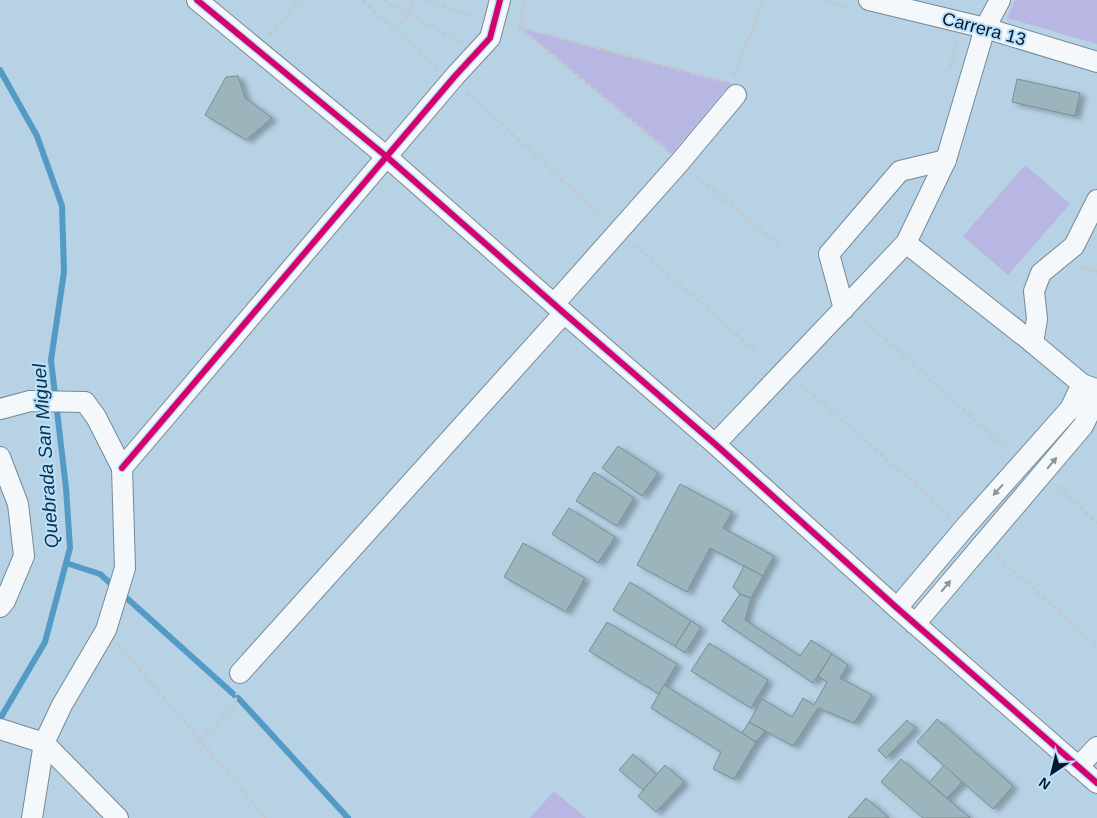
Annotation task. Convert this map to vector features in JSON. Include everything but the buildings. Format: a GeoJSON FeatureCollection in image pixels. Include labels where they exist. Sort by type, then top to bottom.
{"type":"FeatureCollection","features":[{"type":"Feature","properties":{"kind":"street"},"geometry":{"type":"LineString","coordinates":[[197,0],[387,157],[715,444],[915,624],[1097,783]]}},
{"type":"Feature","properties":{"kind":"street"},"geometry":{"type":"LineString","coordinates":[[122,468],[490,38],[500,0]]}},
{"type":"Feature","properties":{"kind":"street","name":"Carrera 13"},"geometry":{"type":"LineString","coordinates":[[869,0],[985,28],[1097,62]]}},
{"type":"Feature","properties":{"kind":"street"},"geometry":{"type":"LineString","coordinates":[[983,0],[985,28]]}},
{"type":"Feature","properties":{"kind":"street"},"geometry":{"type":"LineString","coordinates":[[715,444],[853,314],[906,243],[946,160],[985,28],[1000,0]]}},
{"type":"Feature","properties":{"kind":"street"},"geometry":{"type":"LineString","coordinates":[[239,680],[559,309],[619,232],[736,95]]}},
{"type":"Feature","properties":{"kind":"street"},"geometry":{"type":"LineString","coordinates":[[853,314],[829,254],[900,171],[946,160]]}},
{"type":"Feature","properties":{"kind":"street"},"geometry":{"type":"LineString","coordinates":[[1033,343],[1037,319],[1034,291],[1040,273],[1074,246],[1097,200]]}},
{"type":"Feature","properties":{"kind":"street"},"geometry":{"type":"LineString","coordinates":[[897,608],[959,521],[1013,460],[1070,409],[1089,387],[906,243]]}},
{"type":"Feature","properties":{"kind":"street"},"geometry":{"type":"LineString","coordinates":[[915,624],[990,549],[1034,484],[1083,426],[1097,397]]}},
{"type":"Feature","properties":{"kind":"street"},"geometry":{"type":"LineString","coordinates":[[0,409],[30,401],[85,402],[96,417],[122,468],[125,568],[107,627],[62,705],[37,741],[32,818]]}},
{"type":"Feature","properties":{"kind":"street"},"geometry":{"type":"LineString","coordinates":[[0,457],[18,504],[24,556],[5,601],[0,607]]}},
{"type":"Feature","properties":{"kind":"street"},"geometry":{"type":"LineString","coordinates":[[1013,460],[1034,484]]}},
{"type":"Feature","properties":{"kind":"street"},"geometry":{"type":"LineString","coordinates":[[959,521],[990,549]]}},
{"type":"Feature","properties":{"kind":"street"},"geometry":{"type":"LineString","coordinates":[[0,729],[37,741],[118,818]]}},
{"type":"Feature","properties":{"kind":"street"},"geometry":{"type":"LineString","coordinates":[[1078,767],[1097,747]]}},
{"type":"Feature","properties":{"kind":"path"},"geometry":{"type":"LineString","coordinates":[[267,37],[300,0]]}},
{"type":"Feature","properties":{"kind":"path"},"geometry":{"type":"LineString","coordinates":[[362,0],[438,68]]}},
{"type":"Feature","properties":{"kind":"path"},"geometry":{"type":"LineString","coordinates":[[383,0],[461,43]]}},
{"type":"Feature","properties":{"kind":"path"},"geometry":{"type":"LineString","coordinates":[[396,31],[409,14],[412,0]]}},
{"type":"Feature","properties":{"kind":"path"},"geometry":{"type":"LineString","coordinates":[[428,0],[473,16]]}},
{"type":"Feature","properties":{"kind":"path"},"geometry":{"type":"LineString","coordinates":[[519,27],[525,0]]}},
{"type":"Feature","properties":{"kind":"path"},"geometry":{"type":"LineString","coordinates":[[519,27],[730,83],[764,0]]}},
{"type":"Feature","properties":{"kind":"path"},"geometry":{"type":"LineString","coordinates":[[519,27],[778,245]]}},
{"type":"Feature","properties":{"kind":"path"},"geometry":{"type":"LineString","coordinates":[[465,89],[619,232],[757,352]]}},
{"type":"Feature","properties":{"kind":"path"},"geometry":{"type":"LineString","coordinates":[[1081,267],[1097,272]]}},
{"type":"Feature","properties":{"kind":"path"},"geometry":{"type":"LineString","coordinates":[[853,314],[1013,460]]}},
{"type":"Feature","properties":{"kind":"path"},"geometry":{"type":"LineString","coordinates":[[801,384],[959,521]]}},
{"type":"Feature","properties":{"kind":"path"},"geometry":{"type":"LineString","coordinates":[[1057,486],[1097,523]]}},
{"type":"Feature","properties":{"kind":"path"},"geometry":{"type":"LineString","coordinates":[[990,549],[1097,646]]}},
{"type":"Feature","properties":{"kind":"path"},"geometry":{"type":"LineString","coordinates":[[107,627],[266,818]]}},
{"type":"Feature","properties":{"kind":"path"},"geometry":{"type":"LineString","coordinates":[[200,740],[234,706],[239,680]]}},
{"type":"Feature","properties":{"kind":"shaded area"},"geometry":{"type":"Polygon","coordinates":[[[1015,0],[1097,0],[1097,44],[1007,18],[1015,0]]]}},
{"type":"Feature","properties":{"kind":"shaded area"},"geometry":{"type":"Polygon","coordinates":[[[519,27],[731,83],[671,154],[519,27]]]}},
{"type":"Feature","properties":{"kind":"shaded area"},"geometry":{"type":"Polygon","coordinates":[[[1025,165],[1070,204],[1008,275],[963,236],[1025,165]]]}},
{"type":"Feature","properties":{"kind":"shaded area"},"geometry":{"type":"Polygon","coordinates":[[[554,791],[586,818],[530,818],[554,791]]]}},
{"type":"Feature","properties":{"kind":"waterway","name":"Quebrada San Miguel"},"geometry":{"type":"LineString","coordinates":[[0,70],[37,136],[62,206],[64,272],[51,360],[66,488],[70,548],[45,642],[0,719]]}},
{"type":"Feature","properties":{"kind":"waterway"},"geometry":{"type":"LineString","coordinates":[[66,563],[100,574],[240,700],[348,818]]}},
{"type":"Feature","properties":{"kind":"cycle path"},"geometry":{"type":"LineString","coordinates":[[197,0],[387,157],[715,444],[897,608],[1097,783]]}},
{"type":"Feature","properties":{"kind":"cycle path"},"geometry":{"type":"LineString","coordinates":[[122,468],[455,76],[490,38],[500,0]]}}]}
